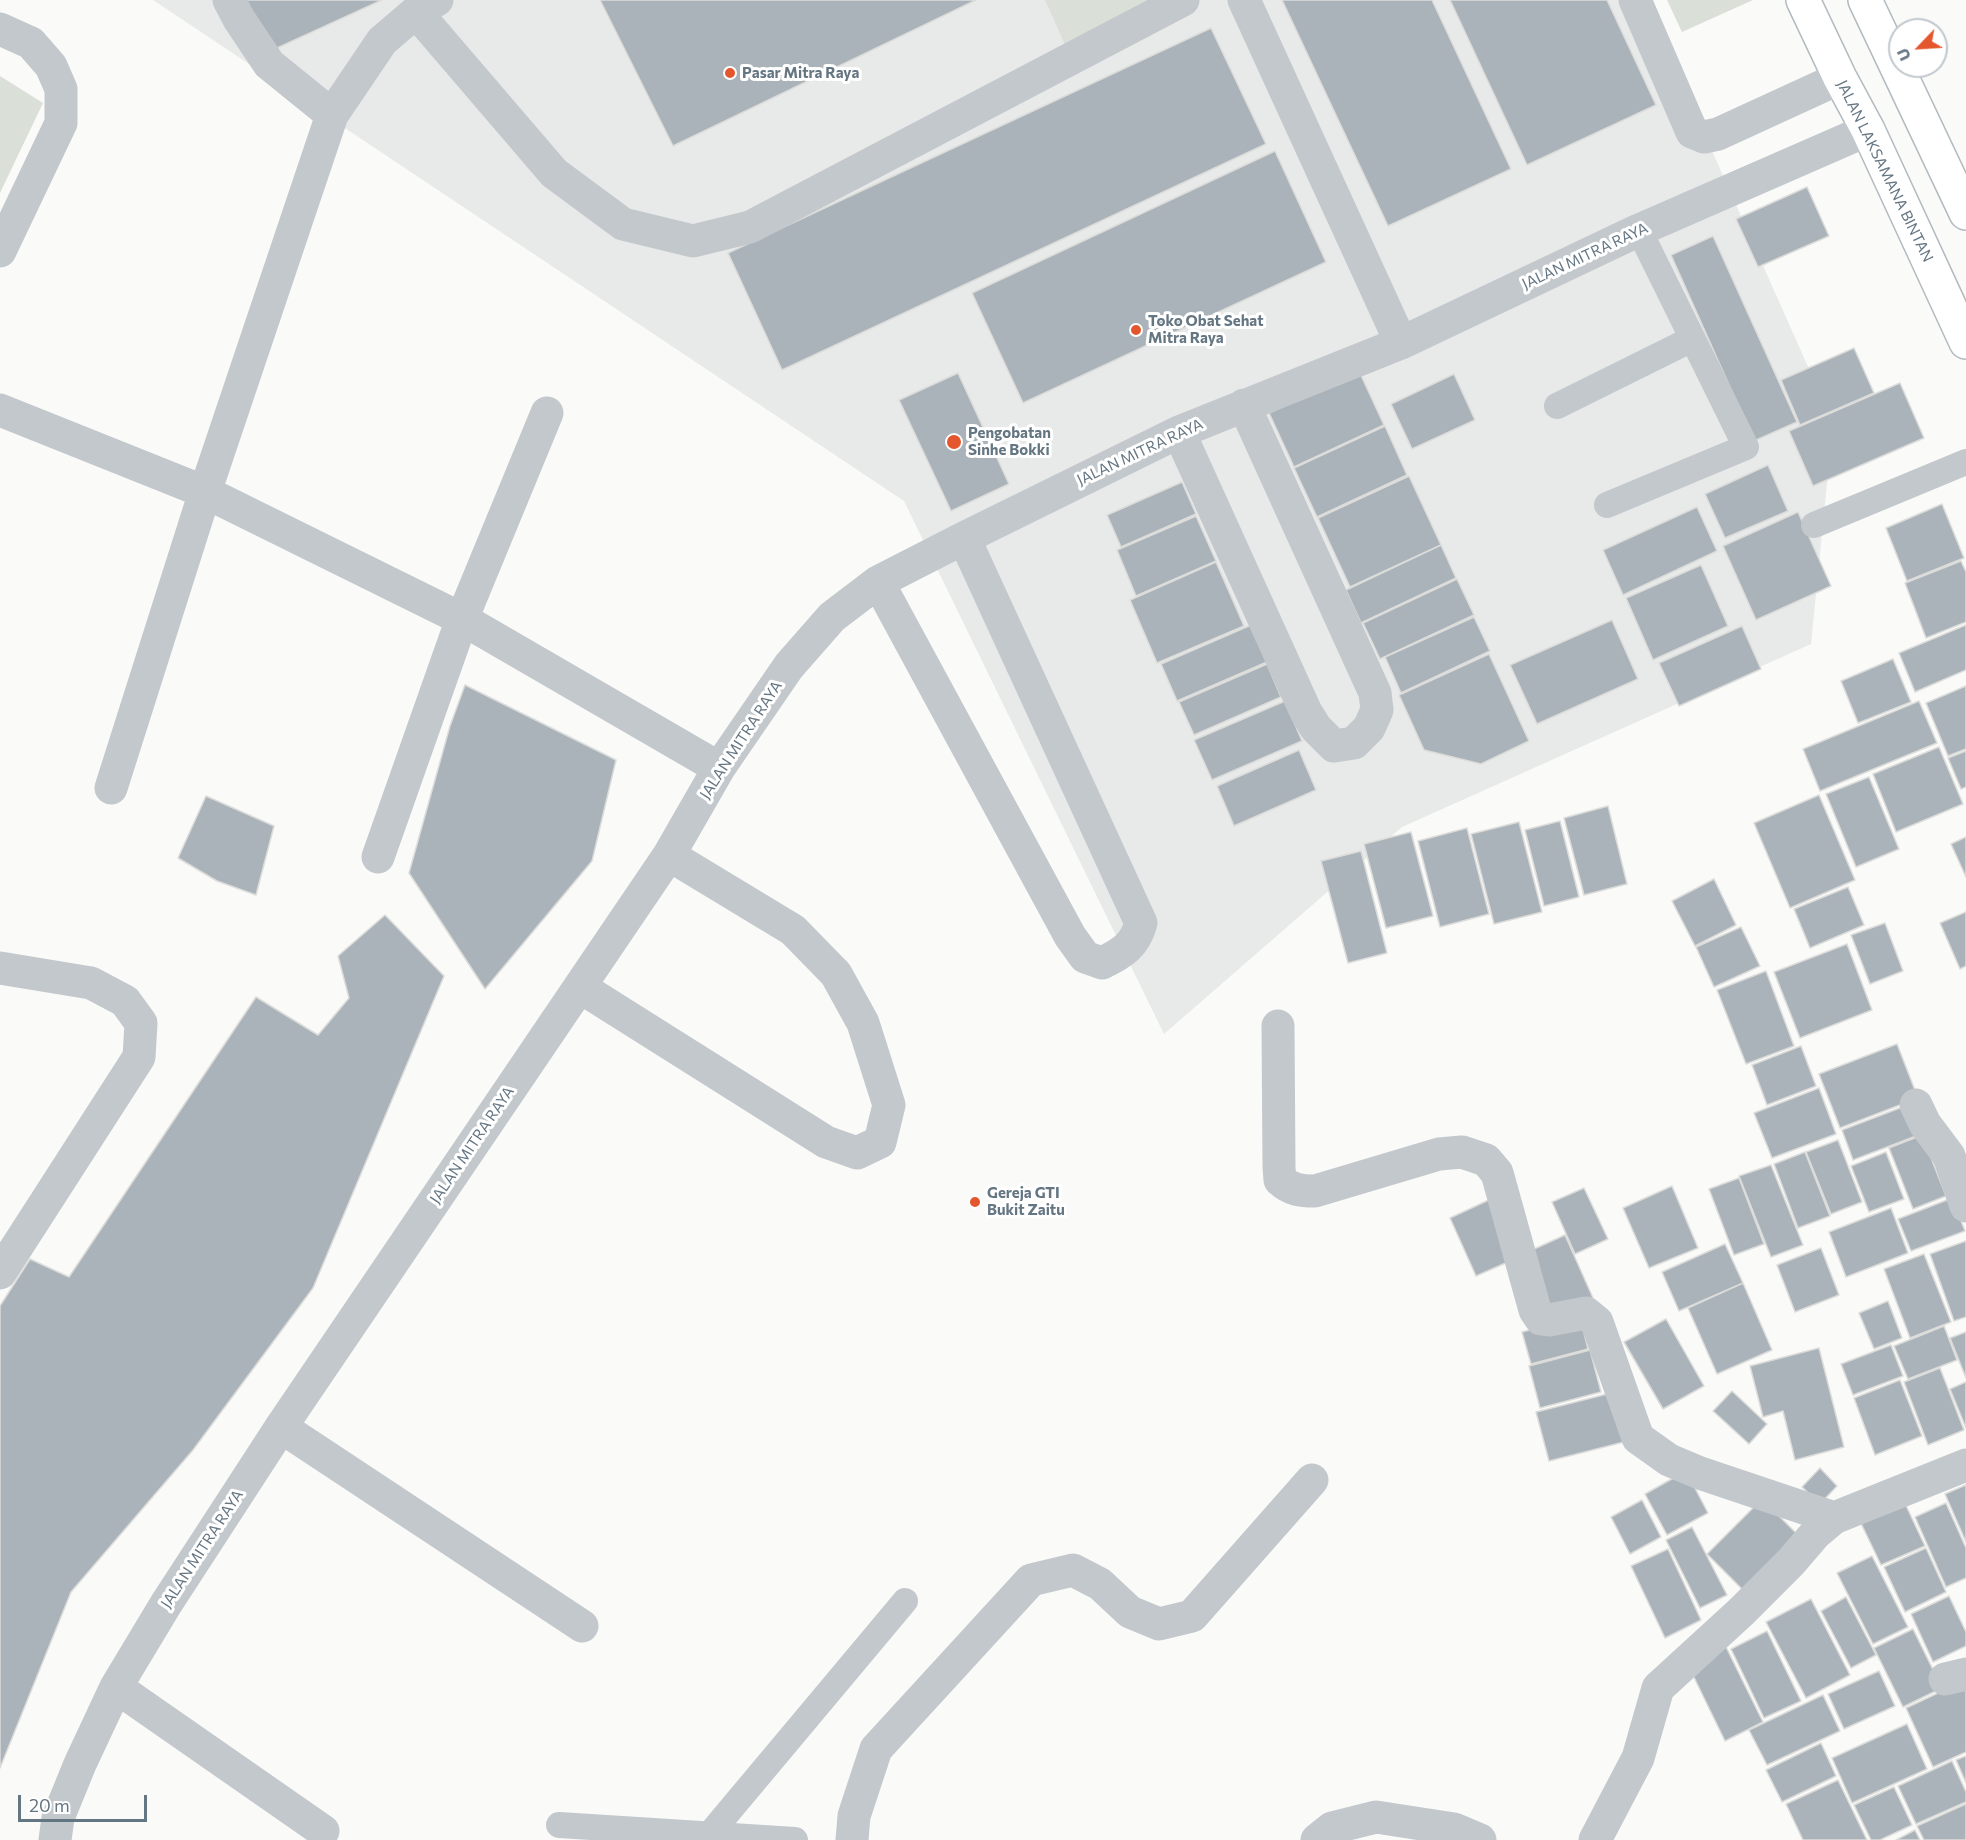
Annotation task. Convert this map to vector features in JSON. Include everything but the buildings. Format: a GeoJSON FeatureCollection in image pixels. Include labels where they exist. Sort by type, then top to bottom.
{"type":"FeatureCollection","features":[{"type":"Feature","properties":{"kind":"main road","name":"JALAN LAKSAMANA BINTAN"},"geometry":{"type":"LineString","coordinates":[[1803,0],[1868,130],[1966,342]]}},
{"type":"Feature","properties":{"kind":"main road"},"geometry":{"type":"LineString","coordinates":[[1865,0],[1966,213]]}},
{"type":"Feature","properties":{"kind":"street"},"geometry":{"type":"LineString","coordinates":[[229,0],[269,64],[332,115]]}},
{"type":"Feature","properties":{"kind":"street"},"geometry":{"type":"LineString","coordinates":[[111,788],[205,492],[332,115],[382,41],[426,6],[554,173],[624,224],[693,241],[750,227],[1183,0]]}},
{"type":"Feature","properties":{"kind":"street"},"geometry":{"type":"LineString","coordinates":[[1244,0],[1401,343]]}},
{"type":"Feature","properties":{"kind":"street"},"geometry":{"type":"LineString","coordinates":[[1635,0],[1692,132],[1704,137],[1718,134],[1840,78]]}},
{"type":"Feature","properties":{"kind":"street"},"geometry":{"type":"LineString","coordinates":[[0,29],[31,43],[51,66],[61,89],[60,123],[0,251]]}},
{"type":"Feature","properties":{"kind":"street","name":"JALAN MITRA RAYA"},"geometry":{"type":"LineString","coordinates":[[55,1840],[58,1818],[117,1687],[166,1604],[281,1427],[669,855],[719,768],[796,658],[832,617],[878,582],[1179,432],[1401,343],[1639,230],[1868,130]]}},
{"type":"Feature","properties":{"kind":"street"},"geometry":{"type":"LineString","coordinates":[[1179,432],[1306,712],[1316,728],[1334,746],[1354,743],[1369,728],[1377,710],[1375,693],[1244,405]]}},
{"type":"Feature","properties":{"kind":"street"},"geometry":{"type":"LineString","coordinates":[[0,410],[205,492],[462,619],[719,768]]}},
{"type":"Feature","properties":{"kind":"street"},"geometry":{"type":"LineString","coordinates":[[378,857],[462,619],[548,413]]}},
{"type":"Feature","properties":{"kind":"street"},"geometry":{"type":"LineString","coordinates":[[878,582],[1070,936],[1085,957],[1102,963],[1118,956],[1137,938],[1142,923],[964,538]]}},
{"type":"Feature","properties":{"kind":"street"},"geometry":{"type":"LineString","coordinates":[[580,987],[826,1142],[857,1153],[880,1142],[889,1105],[863,1023],[836,974],[793,930],[669,855]]}},
{"type":"Feature","properties":{"kind":"street"},"geometry":{"type":"LineString","coordinates":[[0,968],[91,983],[125,1001],[141,1023],[139,1057],[0,1273]]}},
{"type":"Feature","properties":{"kind":"street"},"geometry":{"type":"LineString","coordinates":[[1278,1026],[1280,1180],[1288,1187],[1299,1191],[1316,1191],[1439,1154],[1462,1152],[1486,1160],[1497,1173],[1535,1310],[1541,1319],[1549,1320],[1586,1313],[1597,1322],[1638,1438],[1669,1460],[1700,1473],[1834,1518]]}},
{"type":"Feature","properties":{"kind":"street"},"geometry":{"type":"LineString","coordinates":[[1916,1105],[1925,1124],[1949,1156],[1966,1206]]}},
{"type":"Feature","properties":{"kind":"street"},"geometry":{"type":"LineString","coordinates":[[281,1427],[582,1626]]}},
{"type":"Feature","properties":{"kind":"street"},"geometry":{"type":"LineString","coordinates":[[1594,1840],[1638,1758],[1658,1688],[1742,1612],[1815,1534],[1834,1518],[1966,1465]]}},
{"type":"Feature","properties":{"kind":"street"},"geometry":{"type":"LineString","coordinates":[[852,1840],[854,1816],[876,1749],[1030,1580],[1073,1570],[1100,1584],[1130,1612],[1160,1624],[1192,1616],[1312,1480]]}},
{"type":"Feature","properties":{"kind":"street"},"geometry":{"type":"LineString","coordinates":[[117,1687],[323,1831]]}},
{"type":"Feature","properties":{"kind":"street"},"geometry":{"type":"LineString","coordinates":[[1317,1840],[1332,1828],[1376,1817],[1454,1829],[1480,1840]]}},
{"type":"Feature","properties":{"kind":"lane"},"geometry":{"type":"LineString","coordinates":[[1607,505],[1746,447],[1639,230]]}},
{"type":"Feature","properties":{"kind":"lane"},"geometry":{"type":"LineString","coordinates":[[1557,406],[1692,339]]}},
{"type":"Feature","properties":{"kind":"lane"},"geometry":{"type":"LineString","coordinates":[[1814,525],[1966,462]]}},
{"type":"Feature","properties":{"kind":"lane"},"geometry":{"type":"LineString","coordinates":[[709,1834],[904,1601]]}},
{"type":"Feature","properties":{"kind":"lane"},"geometry":{"type":"LineString","coordinates":[[559,1825],[795,1840]]}},
{"type":"Feature","properties":{"kind":"shaded area"},"geometry":{"type":"Polygon","coordinates":[[[153,0],[1645,0],[1833,423],[1811,644],[1402,827],[1164,1034],[904,501],[153,0]]]}},
{"type":"Feature","properties":{"kind":"shaded area"},"geometry":{"type":"Polygon","coordinates":[[[1045,0],[1173,0],[1067,49],[1045,0]]]}},
{"type":"Feature","properties":{"kind":"shaded area"},"geometry":{"type":"Polygon","coordinates":[[[1667,0],[1753,0],[1682,32],[1667,0]]]}},
{"type":"Feature","properties":{"kind":"shaded area"},"geometry":{"type":"Polygon","coordinates":[[[0,76],[43,103],[0,193],[0,76]]]}},
{"type":"Feature","properties":{"kind":"place","name":"Pasar Mitra Raya"},"geometry":{"type":"Point","coordinates":[730,73]}},
{"type":"Feature","properties":{"kind":"place","name":"Toko Obat Sehat Mitra Raya"},"geometry":{"type":"Point","coordinates":[1136,330]}},
{"type":"Feature","properties":{"kind":"place","name":"Pengobatan Sinhe Bokki"},"geometry":{"type":"Point","coordinates":[954,442]}},
{"type":"Feature","properties":{"kind":"place","name":"Gereja GTI Bukit Zaitu"},"geometry":{"type":"Point","coordinates":[975,1202]}}]}
